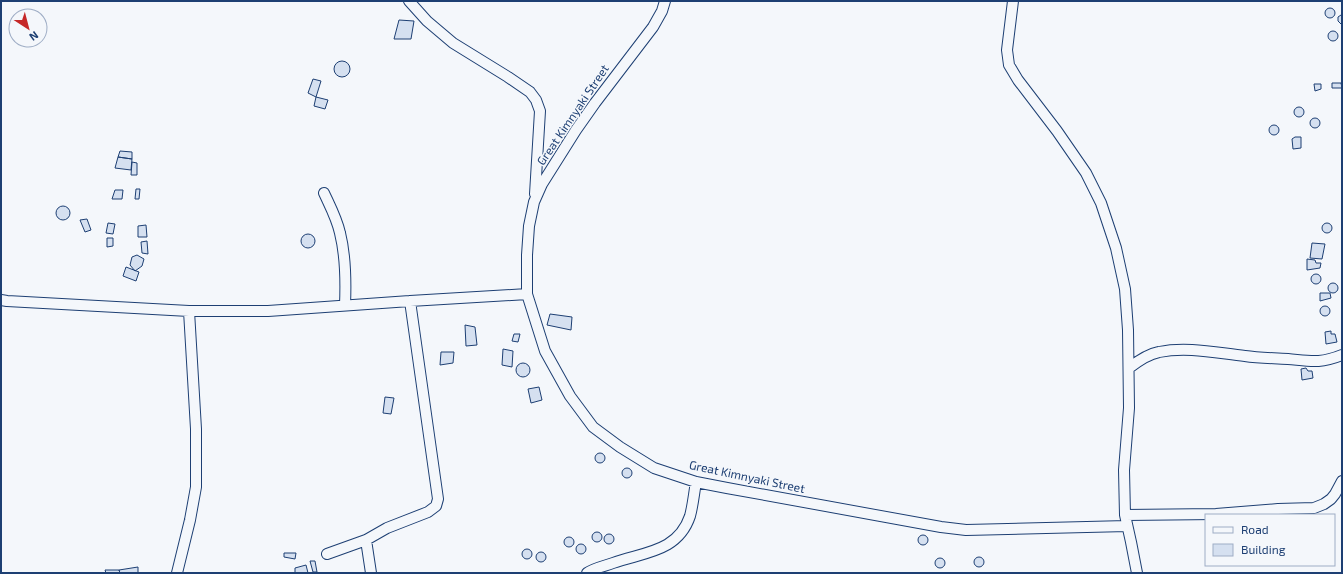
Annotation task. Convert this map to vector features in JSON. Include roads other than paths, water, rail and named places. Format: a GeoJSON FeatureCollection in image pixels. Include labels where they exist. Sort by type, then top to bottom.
{"type":"FeatureCollection","features":[{"type":"Feature","properties":{"kind":"street"},"geometry":{"type":"LineString","coordinates":[[409,1],[427,21],[453,42],[530,92],[536,100],[540,111],[534,202]]}},
{"type":"Feature","properties":{"kind":"street","name":"Great Kimnyaki Street"},"geometry":{"type":"LineString","coordinates":[[665,1],[662,11],[653,26],[594,103],[542,184],[534,202],[529,226],[527,294],[545,351],[570,396],[593,427],[620,447],[654,468],[696,482],[941,527],[966,530],[1127,526]]}},
{"type":"Feature","properties":{"kind":"street"},"geometry":{"type":"LineString","coordinates":[[1014,1],[1007,50],[1009,65],[1086,173],[1101,202],[1116,248],[1124,289],[1128,330],[1129,408],[1124,470],[1125,515],[1137,573]]}},
{"type":"Feature","properties":{"kind":"street"},"geometry":{"type":"LineString","coordinates":[[324,193],[340,232],[343,245],[345,262],[345,305]]}},
{"type":"Feature","properties":{"kind":"street"},"geometry":{"type":"LineString","coordinates":[[1,300],[189,311],[268,311],[527,294]]}},
{"type":"Feature","properties":{"kind":"street"},"geometry":{"type":"LineString","coordinates":[[327,554],[366,540],[386,528],[428,512],[436,506],[438,499],[410,301]]}},
{"type":"Feature","properties":{"kind":"street"},"geometry":{"type":"LineString","coordinates":[[177,573],[190,520],[196,487],[196,429],[189,311]]}},
{"type":"Feature","properties":{"kind":"street"},"geometry":{"type":"LineString","coordinates":[[1129,368],[1142,358],[1158,352],[1176,350],[1198,350],[1316,362],[1322,362],[1342,355]]}},
{"type":"Feature","properties":{"kind":"street"},"geometry":{"type":"LineString","coordinates":[[587,573],[629,557],[656,550],[675,540],[685,527],[690,514],[696,482]]}},
{"type":"Feature","properties":{"kind":"street"},"geometry":{"type":"LineString","coordinates":[[1216,514],[1278,509],[1314,508],[1331,499],[1336,494],[1342,482]]}},
{"type":"Feature","properties":{"kind":"street"},"geometry":{"type":"LineString","coordinates":[[1125,515],[1205,514]]}},
{"type":"Feature","properties":{"kind":"street"},"geometry":{"type":"LineString","coordinates":[[366,540],[371,573]]}}]}
